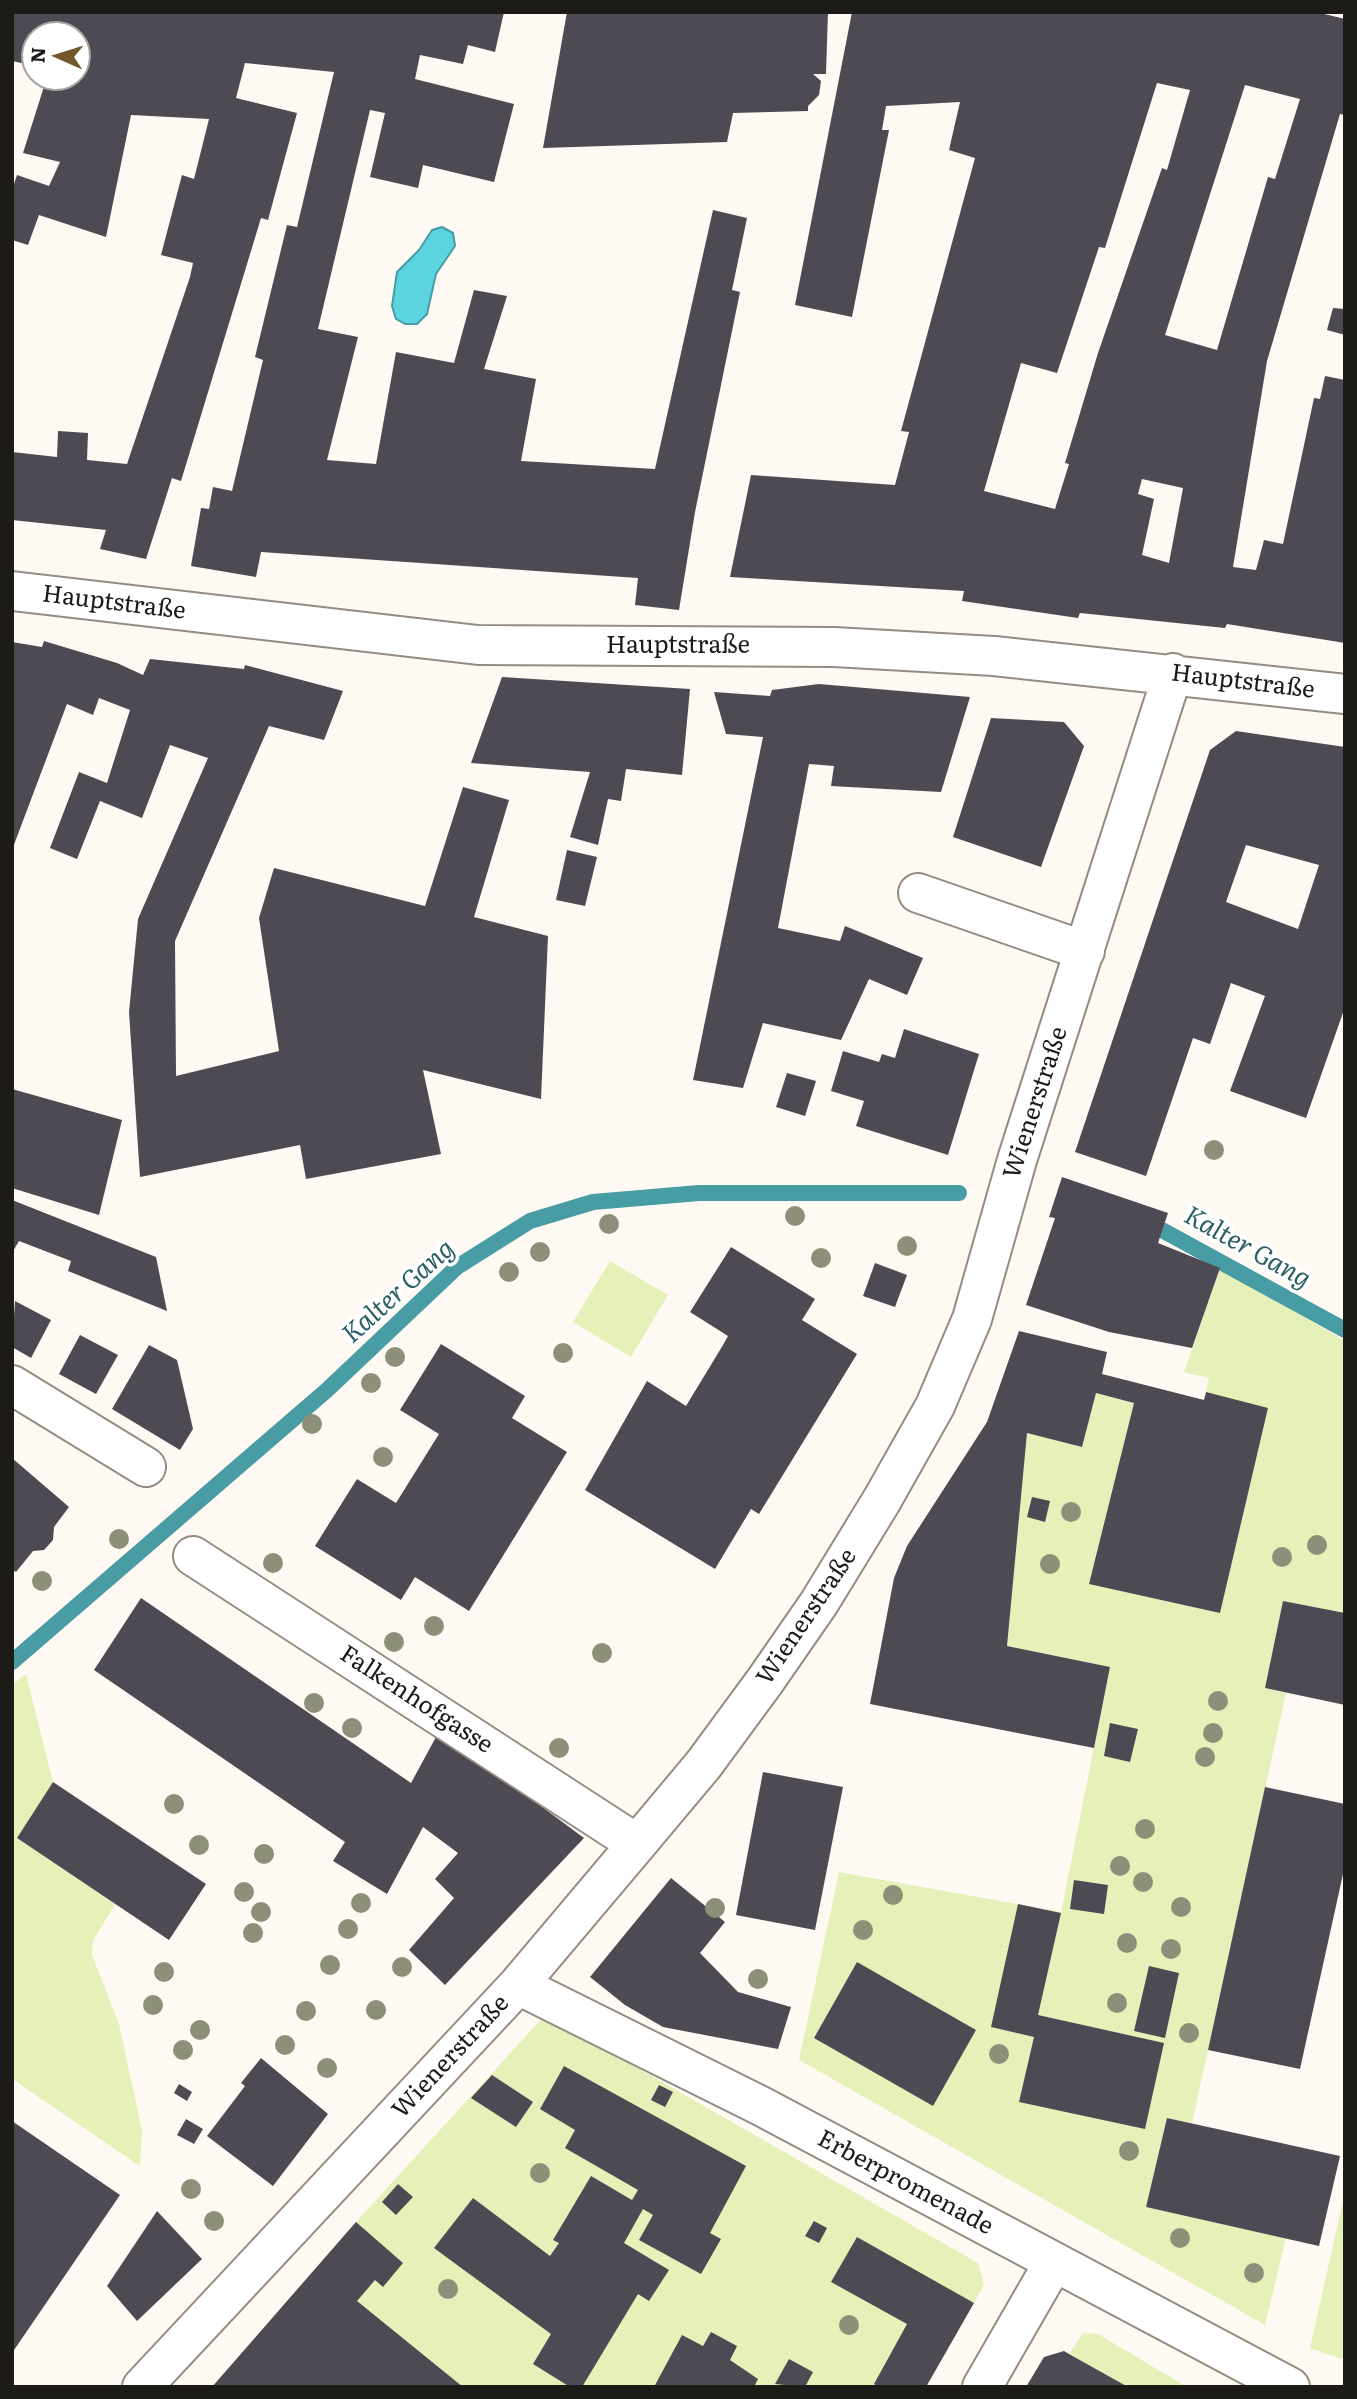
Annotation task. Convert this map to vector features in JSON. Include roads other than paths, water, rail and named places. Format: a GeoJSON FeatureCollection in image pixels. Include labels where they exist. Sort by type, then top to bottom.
{"type":"FeatureCollection","features":[{"type":"Feature","properties":{"kind":"street","name":"Hauptstraße"},"geometry":{"type":"LineString","coordinates":[[12,591],[478,645],[834,647],[994,656],[1173,673],[1345,694]]}},
{"type":"Feature","properties":{"kind":"street","name":"Wienerstraße"},"geometry":{"type":"LineString","coordinates":[[142,2387],[518,1985],[704,1764],[819,1603],[882,1500],[955,1363],[972,1319],[1017,1160],[1173,673]]}},
{"type":"Feature","properties":{"kind":"street"},"geometry":{"type":"LineString","coordinates":[[918,893],[1084,951]]}},
{"type":"Feature","properties":{"kind":"street"},"geometry":{"type":"LineString","coordinates":[[12,1385],[146,1467]]}},
{"type":"Feature","properties":{"kind":"street","name":"Falkenhofgasse"},"geometry":{"type":"LineString","coordinates":[[193,1556],[637,1844]]}},
{"type":"Feature","properties":{"kind":"street","name":"Erberpromenade"},"geometry":{"type":"LineString","coordinates":[[518,1985],[761,2106],[1290,2387]]}},
{"type":"Feature","properties":{"kind":"street"},"geometry":{"type":"LineString","coordinates":[[982,2387],[1054,2262]]}},
{"type":"Feature","properties":{"kind":"water"},"geometry":{"type":"Polygon","coordinates":[[[442,227],[453,233],[455,246],[436,274],[427,314],[417,324],[405,324],[396,319],[392,306],[397,272],[419,250],[432,230],[442,227]]]}},
{"type":"Feature","properties":{"kind":"waterway","name":"Kalter Gang"},"geometry":{"type":"LineString","coordinates":[[12,1662],[327,1390],[457,1267],[530,1221],[593,1202],[699,1193],[959,1193]]}},
{"type":"Feature","properties":{"kind":"waterway","name":"Kalter Gang"},"geometry":{"type":"LineString","coordinates":[[1162,1230],[1345,1330]]}}]}
